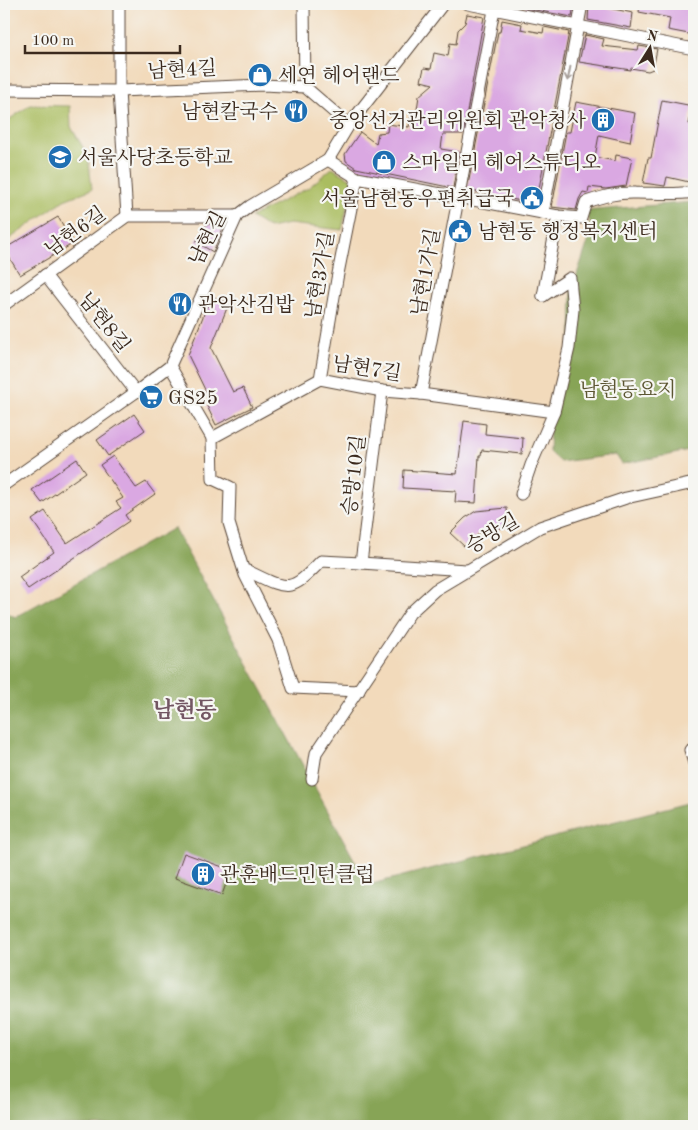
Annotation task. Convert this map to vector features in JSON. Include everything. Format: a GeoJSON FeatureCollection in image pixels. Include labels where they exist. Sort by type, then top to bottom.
{"type":"FeatureCollection","features":[{"type":"Feature","properties":{"kind":"street"},"geometry":{"type":"LineString","coordinates":[[120,4],[119,91],[127,216]]}},
{"type":"Feature","properties":{"kind":"street"},"geometry":{"type":"LineString","coordinates":[[304,4],[306,87],[349,125]]}},
{"type":"Feature","properties":{"kind":"street","name":"남현길"},"geometry":{"type":"LineString","coordinates":[[4,485],[170,366],[237,216],[250,206],[328,160],[349,125],[443,4]]}},
{"type":"Feature","properties":{"kind":"street"},"geometry":{"type":"LineString","coordinates":[[468,4],[694,49]]}},
{"type":"Feature","properties":{"kind":"street"},"geometry":{"type":"LineString","coordinates":[[543,213],[582,4]]}},
{"type":"Feature","properties":{"kind":"street","name":"남현1가길"},"geometry":{"type":"LineString","coordinates":[[420,394],[494,10]]}},
{"type":"Feature","properties":{"kind":"street","name":"남현4길"},"geometry":{"type":"LineString","coordinates":[[4,90],[119,91],[202,86],[306,87]]}},
{"type":"Feature","properties":{"kind":"street"},"geometry":{"type":"LineString","coordinates":[[328,160],[357,178],[558,216],[581,218],[586,202],[608,196],[634,192],[674,195],[694,192]]}},
{"type":"Feature","properties":{"kind":"street","name":"남현3가길"},"geometry":{"type":"LineString","coordinates":[[320,379],[357,178]]}},
{"type":"Feature","properties":{"kind":"street","name":"남현6길"},"geometry":{"type":"LineString","coordinates":[[4,305],[127,216],[237,216]]}},
{"type":"Feature","properties":{"kind":"street"},"geometry":{"type":"LineString","coordinates":[[522,494],[531,465],[554,412],[569,348],[574,310],[570,278],[543,296],[558,216]]}},
{"type":"Feature","properties":{"kind":"street","name":"남현8길"},"geometry":{"type":"LineString","coordinates":[[45,275],[136,392]]}},
{"type":"Feature","properties":{"kind":"street"},"geometry":{"type":"LineString","coordinates":[[170,366],[212,438],[213,479],[230,488],[229,523],[242,566],[278,640],[293,688],[359,691]]}},
{"type":"Feature","properties":{"kind":"street","name":"남현7길"},"geometry":{"type":"LineString","coordinates":[[212,438],[320,379],[382,391],[420,394],[554,412]]}},
{"type":"Feature","properties":{"kind":"street","name":"승방10길"},"geometry":{"type":"LineString","coordinates":[[361,564],[382,391]]}},
{"type":"Feature","properties":{"kind":"street","name":"승방길"},"geometry":{"type":"LineString","coordinates":[[312,779],[316,753],[410,613],[435,590],[540,527],[626,498],[694,484]]}},
{"type":"Feature","properties":{"kind":"street"},"geometry":{"type":"LineString","coordinates":[[248,571],[277,585],[294,584],[303,581],[321,561],[466,570]]}},
{"type":"Feature","properties":{"kind":"street"},"geometry":{"type":"LineString","coordinates":[[690,750],[694,763]]}},
{"type":"Feature","properties":{"kind":"green space"},"geometry":{"type":"Polygon","coordinates":[[[30,105],[70,106],[71,127],[88,156],[92,189],[64,200],[4,243],[4,123],[30,105]]]}},
{"type":"Feature","properties":{"kind":"green space"},"geometry":{"type":"Polygon","coordinates":[[[332,168],[353,180],[342,230],[289,224],[269,228],[251,217],[308,188],[332,168]]]}},
{"type":"Feature","properties":{"kind":"green space","name":"남현동요지"},"geometry":{"type":"Polygon","coordinates":[[[694,202],[694,450],[622,464],[616,455],[560,462],[549,452],[550,423],[571,350],[572,289],[590,236],[590,221],[584,211],[694,202]]]}},
{"type":"Feature","properties":{"kind":"green space"},"geometry":{"type":"Polygon","coordinates":[[[174,528],[368,885],[694,801],[694,1126],[4,1126],[4,611],[15,617],[174,528]]]}},
{"type":"Feature","properties":{"kind":"building"},"geometry":{"type":"Polygon","coordinates":[[[525,4],[574,4],[572,17],[525,8],[525,4]]]}},
{"type":"Feature","properties":{"kind":"building"},"geometry":{"type":"Polygon","coordinates":[[[589,4],[633,13],[631,28],[588,20],[589,4]]]}},
{"type":"Feature","properties":{"kind":"building"},"geometry":{"type":"Polygon","coordinates":[[[640,4],[694,4],[694,35],[668,30],[670,18],[639,12],[640,4]]]}},
{"type":"Feature","properties":{"kind":"building"},"geometry":{"type":"Polygon","coordinates":[[[467,14],[484,17],[463,134],[443,134],[441,149],[459,152],[453,188],[356,168],[346,161],[345,154],[360,132],[376,144],[378,133],[387,132],[388,124],[409,127],[411,115],[416,116],[419,96],[433,84],[421,81],[424,68],[431,69],[434,53],[448,56],[450,43],[456,44],[458,30],[465,23],[467,14]]]}},
{"type":"Feature","properties":{"kind":"building"},"geometry":{"type":"Polygon","coordinates":[[[502,20],[522,24],[521,29],[543,33],[544,27],[569,32],[536,204],[467,190],[502,20]]]}},
{"type":"Feature","properties":{"kind":"building"},"geometry":{"type":"Polygon","coordinates":[[[585,35],[604,39],[602,46],[638,50],[639,46],[657,49],[653,69],[648,71],[631,68],[631,70],[579,62],[585,35]]]}},
{"type":"Feature","properties":{"kind":"building"},"geometry":{"type":"Polygon","coordinates":[[[662,100],[693,106],[689,124],[694,125],[694,179],[690,178],[689,182],[667,177],[665,186],[643,183],[648,158],[651,158],[662,100]]]}},
{"type":"Feature","properties":{"kind":"building"},"geometry":{"type":"Polygon","coordinates":[[[576,102],[635,113],[630,142],[599,135],[595,157],[615,161],[616,155],[632,158],[626,186],[606,189],[589,187],[588,193],[583,192],[579,199],[576,210],[552,207],[566,132],[570,132],[576,102]]]}},
{"type":"Feature","properties":{"kind":"building"},"geometry":{"type":"Polygon","coordinates":[[[58,217],[74,243],[20,275],[4,249],[58,217]]]}},
{"type":"Feature","properties":{"kind":"building"},"geometry":{"type":"Polygon","coordinates":[[[207,224],[220,224],[224,226],[213,252],[196,242],[207,224]]]}},
{"type":"Feature","properties":{"kind":"building"},"geometry":{"type":"Polygon","coordinates":[[[211,296],[229,303],[211,348],[233,392],[243,388],[252,407],[216,425],[207,406],[212,404],[188,355],[211,296]]]}},
{"type":"Feature","properties":{"kind":"building"},"geometry":{"type":"Polygon","coordinates":[[[134,414],[145,430],[108,456],[97,440],[134,414]]]}},
{"type":"Feature","properties":{"kind":"building"},"geometry":{"type":"Polygon","coordinates":[[[464,421],[486,424],[485,434],[523,438],[522,454],[482,450],[481,456],[479,456],[476,503],[455,502],[456,491],[403,488],[404,470],[457,474],[464,421]]]}},
{"type":"Feature","properties":{"kind":"building"},"geometry":{"type":"Polygon","coordinates":[[[113,456],[136,488],[146,482],[155,494],[125,515],[129,521],[28,589],[19,577],[54,552],[32,520],[45,511],[67,543],[121,508],[116,502],[123,498],[100,465],[113,456]]]}},
{"type":"Feature","properties":{"kind":"building"},"geometry":{"type":"Polygon","coordinates":[[[77,459],[86,472],[42,503],[32,490],[77,459]]]}},
{"type":"Feature","properties":{"kind":"building"},"geometry":{"type":"Polygon","coordinates":[[[507,508],[508,527],[482,531],[465,547],[450,533],[465,518],[476,511],[507,508]]]}},
{"type":"Feature","properties":{"kind":"building","name":"관훈배드민턴클럽"},"geometry":{"type":"Polygon","coordinates":[[[184,853],[231,870],[222,895],[175,878],[184,853]]]}},
{"type":"Feature","properties":{"kind":"place","name":"세연 헤어랜드"},"geometry":{"type":"Point","coordinates":[260,75]}},
{"type":"Feature","properties":{"kind":"place","name":"남현칼국수"},"geometry":{"type":"Point","coordinates":[296,111]}},
{"type":"Feature","properties":{"kind":"place","name":"중앙선거관리위원회 관악청사"},"geometry":{"type":"Point","coordinates":[603,120]}},
{"type":"Feature","properties":{"kind":"place","name":"서울사당초등학교"},"geometry":{"type":"Point","coordinates":[60,157]}},
{"type":"Feature","properties":{"kind":"place","name":"스마일리 헤어스튜디오"},"geometry":{"type":"Point","coordinates":[384,162]}},
{"type":"Feature","properties":{"kind":"place","name":"서울남현동우편취급국"},"geometry":{"type":"Point","coordinates":[532,198]}},
{"type":"Feature","properties":{"kind":"place","name":"남현동 행정복지센터"},"geometry":{"type":"Point","coordinates":[460,231]}},
{"type":"Feature","properties":{"kind":"place","name":"관악산김밥"},"geometry":{"type":"Point","coordinates":[180,304]}},
{"type":"Feature","properties":{"kind":"place","name":"GS25"},"geometry":{"type":"Point","coordinates":[151,397]}},
{"type":"Feature","properties":{"kind":"place","name":"관훈배드민턴클럽"},"geometry":{"type":"Point","coordinates":[203,874]}},
{"type":"Feature","properties":{"kind":"district","name":"남현동"},"geometry":{"type":"Point","coordinates":[185,709]}}]}
